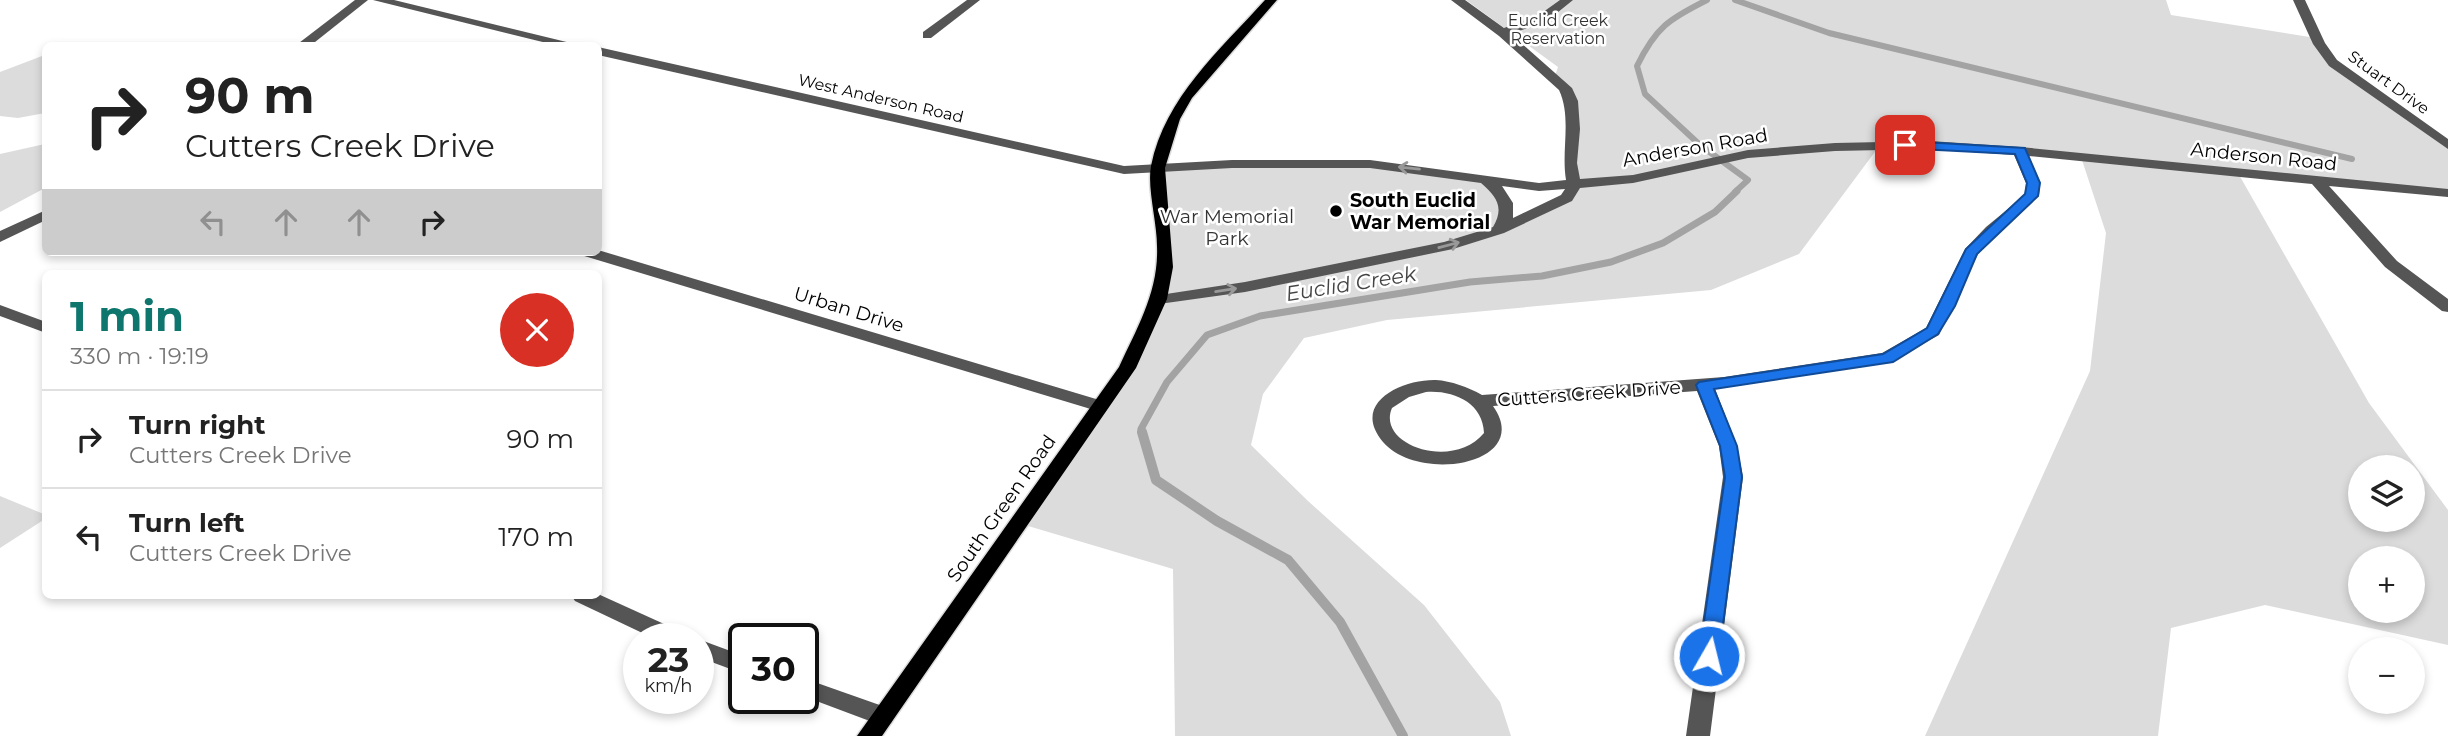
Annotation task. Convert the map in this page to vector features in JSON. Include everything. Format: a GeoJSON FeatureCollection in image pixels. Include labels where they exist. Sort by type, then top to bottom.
{"type":"FeatureCollection","features":[{"type":"Feature","properties":{"kind":"main road"},"geometry":{"type":"LineString","coordinates":[[1157,168],[1173,119],[1186,96],[1271,0]]}},
{"type":"Feature","properties":{"kind":"main road","name":"South Green Road"},"geometry":{"type":"LineString","coordinates":[[869,736],[1127,368],[1159,299],[1165,245],[1157,168]]}},
{"type":"Feature","properties":{"kind":"street"},"geometry":{"type":"LineString","coordinates":[[306,42],[362,0]]}},
{"type":"Feature","properties":{"kind":"street"},"geometry":{"type":"LineString","coordinates":[[379,0],[559,42]]}},
{"type":"Feature","properties":{"kind":"street"},"geometry":{"type":"LineString","coordinates":[[927,35],[974,0]]}},
{"type":"Feature","properties":{"kind":"street"},"geometry":{"type":"LineString","coordinates":[[1159,299],[1286,279],[1447,246],[1499,230],[1563,201],[1573,192],[1570,163],[1571,101],[1568,94],[1555,76],[1503,33],[1457,0]]}},
{"type":"Feature","properties":{"kind":"street"},"geometry":{"type":"LineString","coordinates":[[1503,33],[1543,18],[1567,0]]}},
{"type":"Feature","properties":{"kind":"street","name":"Stuart Drive"},"geometry":{"type":"LineString","coordinates":[[2299,0],[2319,44],[2333,63],[2448,145]]}},
{"type":"Feature","properties":{"kind":"street","name":"West Anderson Road"},"geometry":{"type":"LineString","coordinates":[[602,52],[1103,168],[1157,168]]}},
{"type":"Feature","properties":{"kind":"street","name":"Anderson Road"},"geometry":{"type":"LineString","coordinates":[[1157,168],[1348,163],[1413,168],[1522,186],[1574,186],[1633,179],[1748,154],[1880,145],[2020,151],[2448,192]]}},
{"type":"Feature","properties":{"kind":"street","name":"Cutters Creek Drive"},"geometry":{"type":"LineString","coordinates":[[1479,401],[1492,416],[1493,433],[1482,448],[1461,457],[1435,458],[1409,451],[1390,438],[1382,422],[1382,414],[1389,400],[1415,387],[1449,387],[1479,401],[1704,385],[1887,358],[1933,331],[1971,252],[2032,196],[2033,183],[2020,151]]}},
{"type":"Feature","properties":{"kind":"street"},"geometry":{"type":"LineString","coordinates":[[1483,179],[1504,194],[1507,210],[1505,223],[1499,230]]}},
{"type":"Feature","properties":{"kind":"street"},"geometry":{"type":"LineString","coordinates":[[2317,181],[2391,264],[2448,307]]}},
{"type":"Feature","properties":{"kind":"street"},"geometry":{"type":"LineString","coordinates":[[0,237],[42,216]]}},
{"type":"Feature","properties":{"kind":"street","name":"Urban Drive"},"geometry":{"type":"LineString","coordinates":[[600,256],[1100,407]]}},
{"type":"Feature","properties":{"kind":"street"},"geometry":{"type":"LineString","coordinates":[[0,310],[42,326]]}},
{"type":"Feature","properties":{"kind":"street"},"geometry":{"type":"LineString","coordinates":[[1698,736],[1733,477],[1728,446],[1704,385]]}},
{"type":"Feature","properties":{"kind":"street"},"geometry":{"type":"LineString","coordinates":[[591,599],[642,623]]}},
{"type":"Feature","properties":{"kind":"street"},"geometry":{"type":"LineString","coordinates":[[819,693],[883,716]]}},
{"type":"Feature","properties":{"kind":"green space"},"geometry":{"type":"Polygon","coordinates":[[[1466,0],[2166,0],[2171,15],[2316,38],[2333,63],[2448,145],[2448,193],[2238,173],[2369,403],[2407,455],[2348,455],[2348,532],[2425,532],[2425,479],[2448,510],[2448,645],[2425,640],[2425,637],[2411,637],[2265,605],[2171,628],[2158,736],[1925,736],[2090,371],[2106,233],[2081,157],[1880,145],[1799,254],[1711,290],[1387,320],[1304,338],[1263,394],[1251,445],[1308,501],[1424,605],[1500,702],[1511,736],[1175,736],[1173,569],[1018,523],[1127,368],[1159,299],[1158,168],[1327,162],[1468,176],[1496,186],[1505,223],[1567,198],[1571,101],[1555,76],[1558,67],[1466,0]]]}},
{"type":"Feature","properties":{"kind":"green space"},"geometry":{"type":"Polygon","coordinates":[[[42,56],[42,114],[18,118],[0,116],[0,72],[42,56]]]}},
{"type":"Feature","properties":{"kind":"green space"},"geometry":{"type":"Polygon","coordinates":[[[42,145],[42,190],[0,212],[0,154],[42,145]]]}},
{"type":"Feature","properties":{"kind":"green space"},"geometry":{"type":"Polygon","coordinates":[[[0,496],[42,513],[42,521],[0,548],[0,496]]]}},
{"type":"Feature","properties":{"kind":"waterway","name":"Euclid Creek"},"geometry":{"type":"LineString","coordinates":[[1707,0],[1673,19],[1657,33],[1637,66],[1645,94],[1700,145],[1748,180],[1735,192]]}},
{"type":"Feature","properties":{"kind":"waterway"},"geometry":{"type":"LineString","coordinates":[[1735,0],[1829,33],[2352,159]]}},
{"type":"Feature","properties":{"kind":"waterway","name":"Euclid Creek"},"geometry":{"type":"LineString","coordinates":[[1142,433],[1141,429],[1167,382],[1207,335],[1260,316],[1470,282],[1542,276],[1611,262],[1663,243],[1715,212],[1737,191]]}},
{"type":"Feature","properties":{"kind":"waterway","name":"Euclid Creek"},"geometry":{"type":"LineString","coordinates":[[1142,432],[1156,480],[1217,521],[1288,560],[1340,622],[1403,736]]}},
{"type":"Feature","properties":{"kind":"place","name":"South Euclid War Memorial"},"geometry":{"type":"Point","coordinates":[1336,211]}},
{"type":"Feature","properties":{"kind":"route"},"geometry":{"type":"LineString","coordinates":[[1709,656],[1733,477],[1728,446],[1704,385],[1887,358],[1933,331],[1971,252],[1991,230],[2032,196],[2033,183],[2020,151],[1905,145]]}},
{"type":"Feature","properties":{"kind":"park label","name":"Euclid Creek Reservation"},"geometry":{"type":"Point","coordinates":[1558,29]}},
{"type":"Feature","properties":{"kind":"park label","name":"War Memorial Park"},"geometry":{"type":"Point","coordinates":[1227,227]}}]}
